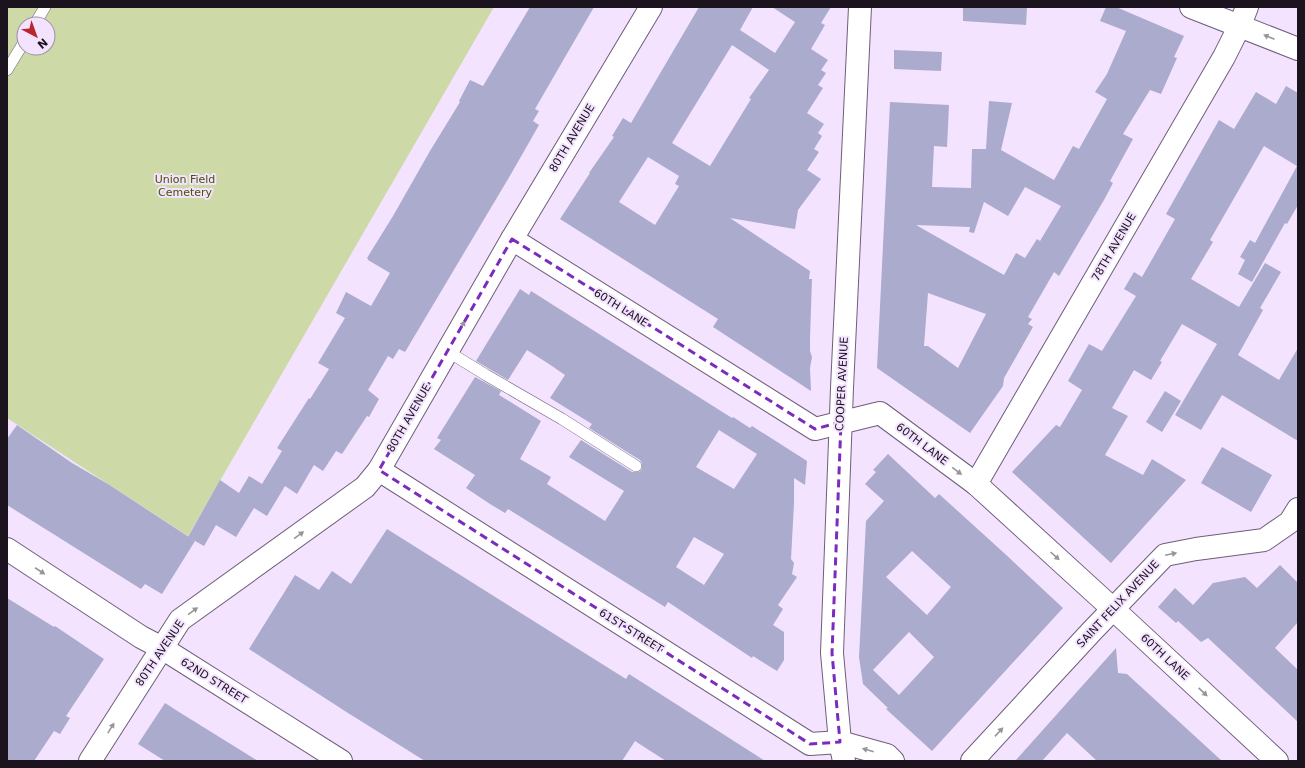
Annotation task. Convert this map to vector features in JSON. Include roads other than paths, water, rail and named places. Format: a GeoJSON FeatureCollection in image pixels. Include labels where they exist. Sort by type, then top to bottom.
{"type":"FeatureCollection","features":[{"type":"Feature","properties":{"kind":"street","name":"80TH AVENUE"},"geometry":{"type":"LineString","coordinates":[[90,761],[180,620],[365,487],[379,470],[512,239],[651,7]]}},
{"type":"Feature","properties":{"kind":"street","name":"COOPER AVENUE"},"geometry":{"type":"LineString","coordinates":[[842,751],[832,653],[860,7]]}},
{"type":"Feature","properties":{"kind":"street"},"geometry":{"type":"LineString","coordinates":[[1191,7],[1243,16],[1298,49]]}},
{"type":"Feature","properties":{"kind":"street","name":"78TH AVENUE"},"geometry":{"type":"LineString","coordinates":[[976,484],[1224,57],[1243,16]]}},
{"type":"Feature","properties":{"kind":"street","name":"60TH LANE"},"geometry":{"type":"LineString","coordinates":[[512,239],[815,429],[880,413],[976,484],[1277,761]]}},
{"type":"Feature","properties":{"kind":"street","name":"61ST STREET"},"geometry":{"type":"LineString","coordinates":[[379,470],[810,744],[842,751],[887,755],[893,761]]}},
{"type":"Feature","properties":{"kind":"street","name":"SAINT FELIX AVENUE"},"geometry":{"type":"LineString","coordinates":[[972,761],[1164,555],[1264,540],[1290,522],[1298,509]]}},
{"type":"Feature","properties":{"kind":"street","name":"62ND STREET"},"geometry":{"type":"LineString","coordinates":[[7,549],[141,637],[162,648],[341,761]]}},
{"type":"Feature","properties":{"kind":"lane"},"geometry":{"type":"LineString","coordinates":[[40,16],[45,7]]}},
{"type":"Feature","properties":{"kind":"lane"},"geometry":{"type":"LineString","coordinates":[[7,70],[16,55]]}},
{"type":"Feature","properties":{"kind":"lane"},"geometry":{"type":"LineString","coordinates":[[447,351],[562,419],[636,466]]}},
{"type":"Feature","properties":{"kind":"park label","name":"Union Field Cemetery"},"geometry":{"type":"Point","coordinates":[185,185]}}]}
